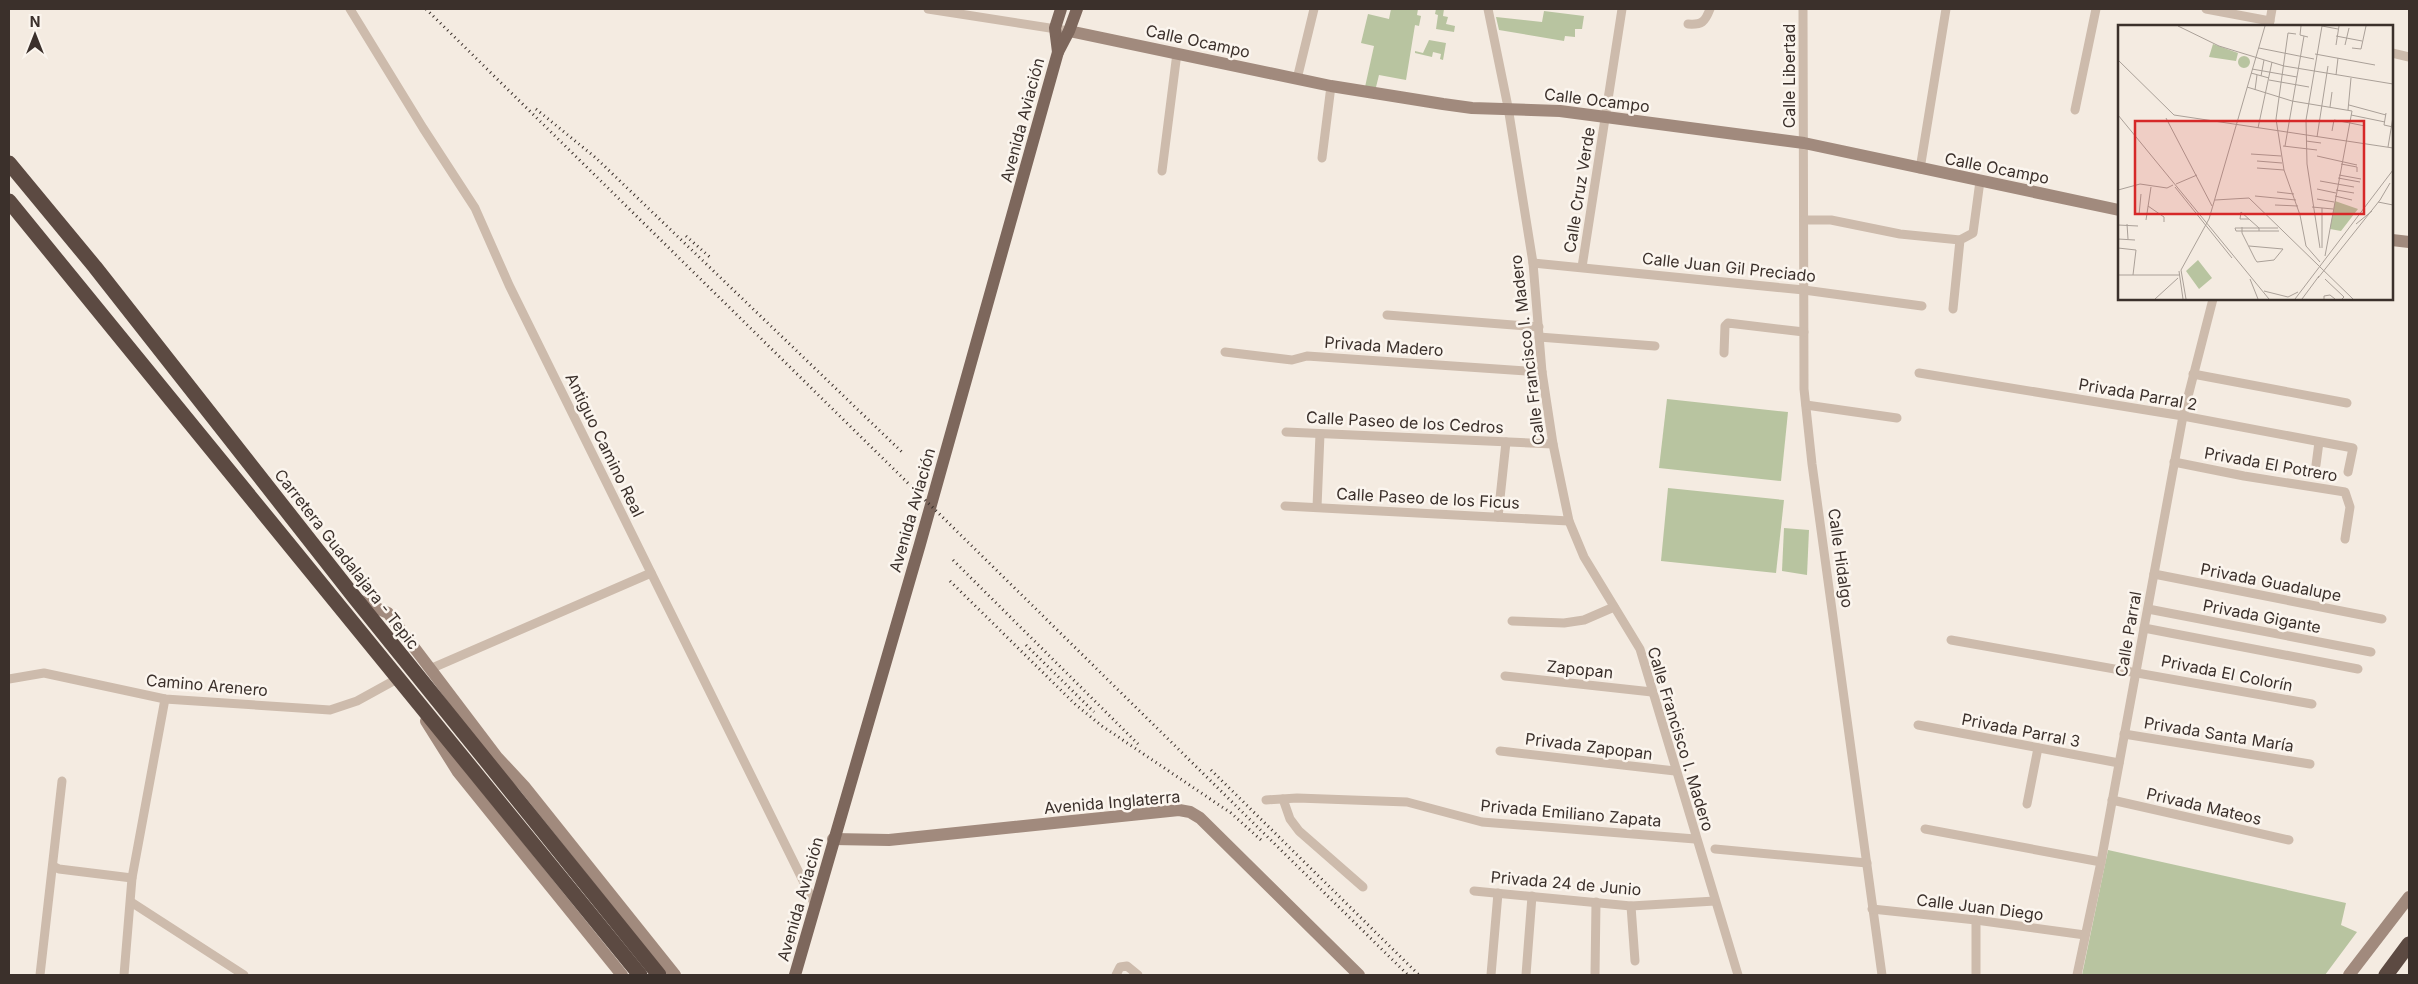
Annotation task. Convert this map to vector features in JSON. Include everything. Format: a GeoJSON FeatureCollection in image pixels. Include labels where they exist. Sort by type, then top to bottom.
{"type":"FeatureCollection","features":[{"type":"Feature","properties":{"kind":"highway","name":"Carretera Guadalajara - Tepic"},"geometry":{"type":"LineString","coordinates":[[9,163],[94,267],[355,598],[659,975]]}},
{"type":"Feature","properties":{"kind":"highway","name":"Carretera Guadalajara - Tepic"},"geometry":{"type":"LineString","coordinates":[[9,201],[640,975]]}},
{"type":"Feature","properties":{"kind":"highway"},"geometry":{"type":"LineString","coordinates":[[2386,975],[2409,944]]}},
{"type":"Feature","properties":{"kind":"main road","name":"Avenida Aviación"},"geometry":{"type":"LineString","coordinates":[[1058,52],[1055,28],[1061,9]]}},
{"type":"Feature","properties":{"kind":"main road","name":"Avenida Aviación"},"geometry":{"type":"LineString","coordinates":[[795,975],[920,544],[1058,52],[1077,9]]}},
{"type":"Feature","properties":{"kind":"street","name":"Antiguo Camino Real"},"geometry":{"type":"LineString","coordinates":[[350,9],[475,208],[509,285],[815,905]]}},
{"type":"Feature","properties":{"kind":"street"},"geometry":{"type":"LineString","coordinates":[[928,9],[1069,30]]}},
{"type":"Feature","properties":{"kind":"street"},"geometry":{"type":"LineString","coordinates":[[1297,79],[1314,9]]}},
{"type":"Feature","properties":{"kind":"street","name":"Calle Francisco I. Madero"},"geometry":{"type":"LineString","coordinates":[[1488,9],[1508,108],[1533,263],[1542,372],[1553,444],[1569,520],[1584,557],[1640,649],[1695,839],[1738,975]]}},
{"type":"Feature","properties":{"kind":"street","name":"Calle Cruz Verde"},"geometry":{"type":"LineString","coordinates":[[1582,268],[1622,9]]}},
{"type":"Feature","properties":{"kind":"street"},"geometry":{"type":"LineString","coordinates":[[1688,24],[1700,25],[1704,23],[1710,9]]}},
{"type":"Feature","properties":{"kind":"street","name":"Calle Libertad"},"geometry":{"type":"LineString","coordinates":[[1803,9],[1804,143]]}},
{"type":"Feature","properties":{"kind":"street"},"geometry":{"type":"LineString","coordinates":[[1920,169],[1946,9]]}},
{"type":"Feature","properties":{"kind":"street"},"geometry":{"type":"LineString","coordinates":[[2075,110],[2096,9]]}},
{"type":"Feature","properties":{"kind":"street"},"geometry":{"type":"LineString","coordinates":[[2206,9],[2269,24],[2272,9]]}},
{"type":"Feature","properties":{"kind":"street","name":"Calle Ocampo"},"geometry":{"type":"LineString","coordinates":[[1069,30],[1332,86],[1462,106],[1508,108],[1605,117],[1804,143],[2118,210]]}},
{"type":"Feature","properties":{"kind":"street"},"geometry":{"type":"LineString","coordinates":[[1162,171],[1177,53]]}},
{"type":"Feature","properties":{"kind":"street"},"geometry":{"type":"LineString","coordinates":[[2393,54],[2409,57]]}},
{"type":"Feature","properties":{"kind":"street"},"geometry":{"type":"LineString","coordinates":[[1322,158],[1332,86]]}},
{"type":"Feature","properties":{"kind":"street","name":"Calle Hidalgo"},"geometry":{"type":"LineString","coordinates":[[1804,143],[1806,405],[1812,464],[1882,975]]}},
{"type":"Feature","properties":{"kind":"street"},"geometry":{"type":"LineString","coordinates":[[1804,220],[1831,220],[1900,234],[1960,240],[1973,232],[1980,181]]}},
{"type":"Feature","properties":{"kind":"street"},"geometry":{"type":"LineString","coordinates":[[1953,309],[1960,240]]}},
{"type":"Feature","properties":{"kind":"street"},"geometry":{"type":"LineString","coordinates":[[2393,240],[2409,242]]}},
{"type":"Feature","properties":{"kind":"street","name":"Calle Juan Gil Preciado"},"geometry":{"type":"LineString","coordinates":[[1533,263],[1804,290],[1922,306]]}},
{"type":"Feature","properties":{"kind":"street","name":"Calle Parral"},"geometry":{"type":"LineString","coordinates":[[2077,975],[2101,862],[2183,416],[2212,300]]}},
{"type":"Feature","properties":{"kind":"street"},"geometry":{"type":"LineString","coordinates":[[1387,316],[1539,327]]}},
{"type":"Feature","properties":{"kind":"street"},"geometry":{"type":"LineString","coordinates":[[1724,353],[1725,326],[1734,323],[1804,332]]}},
{"type":"Feature","properties":{"kind":"street"},"geometry":{"type":"LineString","coordinates":[[1539,337],[1655,346]]}},
{"type":"Feature","properties":{"kind":"street","name":"Privada Madero"},"geometry":{"type":"LineString","coordinates":[[1225,352],[1292,360],[1307,356],[1542,372]]}},
{"type":"Feature","properties":{"kind":"street","name":"Privada Parral 2"},"geometry":{"type":"LineString","coordinates":[[1918,373],[2183,416],[2353,448],[2348,472]]}},
{"type":"Feature","properties":{"kind":"street","name":"Privada Parral 2"},"geometry":{"type":"LineString","coordinates":[[2193,374],[2347,403]]}},
{"type":"Feature","properties":{"kind":"street"},"geometry":{"type":"LineString","coordinates":[[1806,405],[1898,418]]}},
{"type":"Feature","properties":{"kind":"street","name":"Calle Paseo de los Cedros"},"geometry":{"type":"LineString","coordinates":[[1286,432],[1553,444]]}},
{"type":"Feature","properties":{"kind":"street"},"geometry":{"type":"LineString","coordinates":[[1317,507],[1320,434]]}},
{"type":"Feature","properties":{"kind":"street"},"geometry":{"type":"LineString","coordinates":[[1498,517],[1506,442]]}},
{"type":"Feature","properties":{"kind":"street"},"geometry":{"type":"LineString","coordinates":[[2316,466],[2319,442]]}},
{"type":"Feature","properties":{"kind":"street","name":"Privada El Potrero"},"geometry":{"type":"LineString","coordinates":[[2174,462],[2244,476],[2346,492],[2350,507],[2345,539]]}},
{"type":"Feature","properties":{"kind":"street","name":"Calle Paseo de los Ficus"},"geometry":{"type":"LineString","coordinates":[[1286,506],[1569,520]]}},
{"type":"Feature","properties":{"kind":"street"},"geometry":{"type":"LineString","coordinates":[[430,669],[651,573]]}},
{"type":"Feature","properties":{"kind":"street","name":"Privada Guadalupe"},"geometry":{"type":"LineString","coordinates":[[2154,574],[2382,619]]}},
{"type":"Feature","properties":{"kind":"street"},"geometry":{"type":"LineString","coordinates":[[355,598],[388,613],[497,757],[524,786],[675,975]]}},
{"type":"Feature","properties":{"kind":"street"},"geometry":{"type":"LineString","coordinates":[[1512,621],[1564,623],[1584,620],[1614,607]]}},
{"type":"Feature","properties":{"kind":"street","name":"Privada Gigante"},"geometry":{"type":"LineString","coordinates":[[2148,608],[2371,652]]}},
{"type":"Feature","properties":{"kind":"street"},"geometry":{"type":"LineString","coordinates":[[2144,628],[2358,669]]}},
{"type":"Feature","properties":{"kind":"street","name":"Privada El Colorín"},"geometry":{"type":"LineString","coordinates":[[1951,640],[2312,704]]}},
{"type":"Feature","properties":{"kind":"street","name":"Camino Arenero"},"geometry":{"type":"LineString","coordinates":[[9,680],[44,673],[165,699],[330,710],[357,701],[398,679]]}},
{"type":"Feature","properties":{"kind":"street","name":"Zapopan"},"geometry":{"type":"LineString","coordinates":[[1505,676],[1652,692]]}},
{"type":"Feature","properties":{"kind":"street"},"geometry":{"type":"LineString","coordinates":[[407,691],[458,772],[622,975]]}},
{"type":"Feature","properties":{"kind":"street"},"geometry":{"type":"LineString","coordinates":[[124,975],[132,878],[165,699]]}},
{"type":"Feature","properties":{"kind":"street","name":"Privada Parral 3"},"geometry":{"type":"LineString","coordinates":[[1918,725],[2119,763]]}},
{"type":"Feature","properties":{"kind":"street","name":"Privada Santa María"},"geometry":{"type":"LineString","coordinates":[[2124,734],[2310,764]]}},
{"type":"Feature","properties":{"kind":"street"},"geometry":{"type":"LineString","coordinates":[[2026,804],[2038,748]]}},
{"type":"Feature","properties":{"kind":"street","name":"Privada Zapopan"},"geometry":{"type":"LineString","coordinates":[[1500,751],[1675,771]]}},
{"type":"Feature","properties":{"kind":"street"},"geometry":{"type":"LineString","coordinates":[[40,975],[62,781]]}},
{"type":"Feature","properties":{"kind":"street","name":"Privada Emiliano Zapata"},"geometry":{"type":"LineString","coordinates":[[1266,800],[1407,802],[1482,822],[1695,839]]}},
{"type":"Feature","properties":{"kind":"street"},"geometry":{"type":"LineString","coordinates":[[1284,800],[1290,819],[1299,831],[1363,887]]}},
{"type":"Feature","properties":{"kind":"street","name":"Privada Mateos"},"geometry":{"type":"LineString","coordinates":[[2112,800],[2289,840]]}},
{"type":"Feature","properties":{"kind":"street","name":"Avenida Inglaterra"},"geometry":{"type":"LineString","coordinates":[[833,839],[889,840],[1178,810],[1190,812],[1200,818],[1359,975]]}},
{"type":"Feature","properties":{"kind":"street"},"geometry":{"type":"LineString","coordinates":[[1925,829],[2101,862]]}},
{"type":"Feature","properties":{"kind":"street"},"geometry":{"type":"LineString","coordinates":[[1714,849],[1867,863]]}},
{"type":"Feature","properties":{"kind":"street"},"geometry":{"type":"LineString","coordinates":[[53,866],[59,869],[132,878]]}},
{"type":"Feature","properties":{"kind":"street","name":"Privada 24 de Junio"},"geometry":{"type":"LineString","coordinates":[[1474,891],[1631,906],[1715,901]]}},
{"type":"Feature","properties":{"kind":"street"},"geometry":{"type":"LineString","coordinates":[[1491,975],[1498,893]]}},
{"type":"Feature","properties":{"kind":"street"},"geometry":{"type":"LineString","coordinates":[[1526,975],[1532,896]]}},
{"type":"Feature","properties":{"kind":"street"},"geometry":{"type":"LineString","coordinates":[[2349,975],[2409,897]]}},
{"type":"Feature","properties":{"kind":"street"},"geometry":{"type":"LineString","coordinates":[[131,902],[242,975]]}},
{"type":"Feature","properties":{"kind":"street"},"geometry":{"type":"LineString","coordinates":[[1595,975],[1596,902]]}},
{"type":"Feature","properties":{"kind":"street"},"geometry":{"type":"LineString","coordinates":[[1631,906],[1635,961]]}},
{"type":"Feature","properties":{"kind":"street","name":"Calle Juan Diego"},"geometry":{"type":"LineString","coordinates":[[1872,909],[1976,920],[2084,935]]}},
{"type":"Feature","properties":{"kind":"street"},"geometry":{"type":"LineString","coordinates":[[1976,920],[1976,975]]}},
{"type":"Feature","properties":{"kind":"street"},"geometry":{"type":"LineString","coordinates":[[226,964],[230,975]]}},
{"type":"Feature","properties":{"kind":"street"},"geometry":{"type":"LineString","coordinates":[[1116,975],[1120,967],[1127,966],[1138,975]]}},
{"type":"Feature","properties":{"kind":"green space"},"geometry":{"type":"Polygon","coordinates":[[[1391,9],[1418,9],[1417,15],[1421,16],[1419,26],[1415,25],[1406,80],[1379,75],[1376,87],[1365,87],[1374,46],[1361,43],[1368,14],[1389,19],[1391,9]]]}},
{"type":"Feature","properties":{"kind":"green space"},"geometry":{"type":"Polygon","coordinates":[[[1436,9],[1444,9],[1443,16],[1448,17],[1446,24],[1455,26],[1454,32],[1436,29],[1438,15],[1435,14],[1436,9]]]}},
{"type":"Feature","properties":{"kind":"green space"},"geometry":{"type":"Polygon","coordinates":[[[1544,11],[1584,16],[1582,29],[1575,29],[1575,37],[1565,36],[1564,41],[1499,30],[1496,17],[1542,22],[1544,11]]]}},
{"type":"Feature","properties":{"kind":"green space"},"geometry":{"type":"Polygon","coordinates":[[[1429,40],[1446,43],[1443,60],[1440,59],[1441,54],[1433,52],[1432,57],[1415,53],[1415,51],[1423,53],[1429,40]]]}},
{"type":"Feature","properties":{"kind":"green space"},"geometry":{"type":"Polygon","coordinates":[[[1667,399],[1788,412],[1781,481],[1659,468],[1667,399]]]}},
{"type":"Feature","properties":{"kind":"green space"},"geometry":{"type":"Polygon","coordinates":[[[1668,488],[1784,500],[1776,573],[1661,561],[1668,488]]]}},
{"type":"Feature","properties":{"kind":"green space"},"geometry":{"type":"Polygon","coordinates":[[[1784,528],[1809,530],[1807,575],[1782,571],[1784,528]]]}},
{"type":"Feature","properties":{"kind":"green space"},"geometry":{"type":"Polygon","coordinates":[[[2108,850],[2346,903],[2341,925],[2357,932],[2325,975],[2082,975],[2108,850]]]}},
{"type":"Feature","properties":{"kind":"railway"},"geometry":{"type":"LineString","coordinates":[[426,9],[1408,975]]}},
{"type":"Feature","properties":{"kind":"railway"},"geometry":{"type":"LineString","coordinates":[[536,109],[596,158],[904,454]]}},
{"type":"Feature","properties":{"kind":"railway"},"geometry":{"type":"LineString","coordinates":[[686,236],[712,259]]}},
{"type":"Feature","properties":{"kind":"railway"},"geometry":{"type":"LineString","coordinates":[[953,560],[1138,744]]}},
{"type":"Feature","properties":{"kind":"railway"},"geometry":{"type":"LineString","coordinates":[[950,581],[1076,705],[1102,726],[1231,813],[1261,840]]}},
{"type":"Feature","properties":{"kind":"railway"},"geometry":{"type":"LineString","coordinates":[[1026,645],[1094,712]]}},
{"type":"Feature","properties":{"kind":"railway"},"geometry":{"type":"LineString","coordinates":[[1211,770],[1419,975]]}}]}
